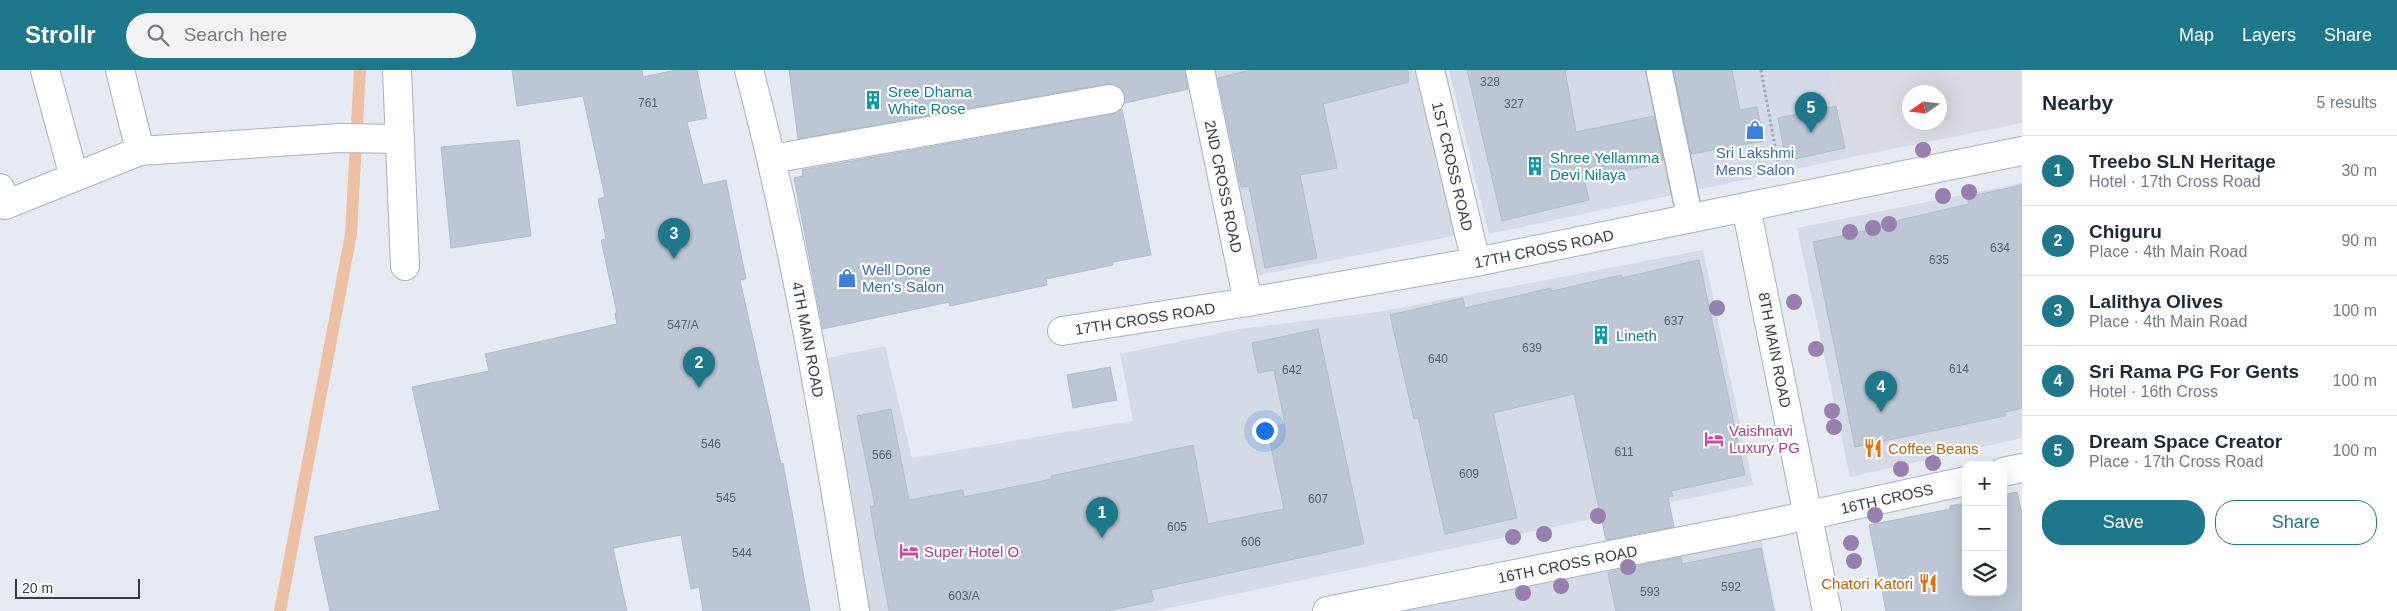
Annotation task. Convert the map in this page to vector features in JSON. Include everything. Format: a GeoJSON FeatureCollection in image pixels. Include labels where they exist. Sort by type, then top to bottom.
{"type":"FeatureCollection","features":[{"type":"Feature","properties":{"kind":"street"},"geometry":{"type":"LineString","coordinates":[[45,70],[74,177]]}},
{"type":"Feature","properties":{"kind":"street"},"geometry":{"type":"LineString","coordinates":[[120,70],[140,151]]}},
{"type":"Feature","properties":{"kind":"street"},"geometry":{"type":"LineString","coordinates":[[397,70],[405,266]]}},
{"type":"Feature","properties":{"kind":"street","name":"4TH MAIN ROAD"},"geometry":{"type":"LineString","coordinates":[[749,70],[772,159],[820,395],[855,611]]}},
{"type":"Feature","properties":{"kind":"street","name":"2ND CROSS ROAD"},"geometry":{"type":"LineString","coordinates":[[1200,70],[1248,302]]}},
{"type":"Feature","properties":{"kind":"street","name":"1ST CROSS ROAD"},"geometry":{"type":"LineString","coordinates":[[1430,70],[1476,262]]}},
{"type":"Feature","properties":{"kind":"street"},"geometry":{"type":"LineString","coordinates":[[772,159],[1110,99]]}},
{"type":"Feature","properties":{"kind":"street"},"geometry":{"type":"LineString","coordinates":[[0,188],[5,205],[140,151],[340,138],[400,139]]}},
{"type":"Feature","properties":{"kind":"street","name":"17TH CROSS ROAD"},"geometry":{"type":"LineString","coordinates":[[1062,331],[1248,302],[1476,262],[2022,151]]}},
{"type":"Feature","properties":{"kind":"street","name":"8TH MAIN ROAD"},"geometry":{"type":"LineString","coordinates":[[1746,206],[1828,611]]}},
{"type":"Feature","properties":{"kind":"street"},"geometry":{"type":"LineString","coordinates":[[2007,471],[2022,468]]}},
{"type":"Feature","properties":{"kind":"street","name":"16TH CROSS"},"geometry":{"type":"LineString","coordinates":[[1808,516],[1962,481]]}},
{"type":"Feature","properties":{"kind":"street","name":"16TH CROSS ROAD"},"geometry":{"type":"LineString","coordinates":[[1328,611],[1808,516]]}},
{"type":"Feature","properties":{"kind":"lane"},"geometry":{"type":"LineString","coordinates":[[1659,70],[1690,218]]}},
{"type":"Feature","properties":{"kind":"path"},"geometry":{"type":"LineString","coordinates":[[1761,70],[1761,80],[1785,198]]}},
{"type":"Feature","properties":{"kind":"shaded area"},"geometry":{"type":"Polygon","coordinates":[[[1206,70],[1416,70],[1458,235],[1250,277],[1206,70]]]}},
{"type":"Feature","properties":{"kind":"shaded area"},"geometry":{"type":"Polygon","coordinates":[[[1449,70],[1830,70],[1847,158],[1489,234],[1449,70]]]}},
{"type":"Feature","properties":{"kind":"shaded area"},"geometry":{"type":"Polygon","coordinates":[[[1830,70],[2022,70],[2022,123],[1847,158],[1830,70]]]}},
{"type":"Feature","properties":{"kind":"shaded area"},"geometry":{"type":"Polygon","coordinates":[[[2022,183],[2022,438],[1850,477],[1797,228],[2022,183]]]}},
{"type":"Feature","properties":{"kind":"shaded area"},"geometry":{"type":"Polygon","coordinates":[[[1703,250],[1753,485],[1155,611],[869,611],[828,358],[885,346],[912,458],[1133,421],[1120,354],[1239,329],[1378,312],[1703,250]]]}},
{"type":"Feature","properties":{"kind":"shaded area"},"geometry":{"type":"Polygon","coordinates":[[[1761,538],[1776,611],[1403,611],[1761,538]]]}},
{"type":"Feature","properties":{"kind":"building"},"geometry":{"type":"Polygon","coordinates":[[[512,70],[642,70],[643,77],[676,70],[697,70],[707,118],[687,122],[703,185],[726,180],[746,279],[740,280],[781,464],[783,463],[810,611],[703,611],[699,587],[691,589],[681,535],[613,548],[627,611],[330,611],[314,537],[440,510],[412,387],[489,371],[485,354],[617,324],[615,313],[617,313],[601,240],[606,239],[598,199],[605,197],[583,96],[517,106],[512,70]]]}},
{"type":"Feature","properties":{"kind":"building"},"geometry":{"type":"Polygon","coordinates":[[[789,70],[1185,70],[1188,89],[1125,103],[1122,89],[1115,84],[1107,84],[798,139],[789,70]]]}},
{"type":"Feature","properties":{"kind":"building"},"geometry":{"type":"Polygon","coordinates":[[[1251,70],[1408,70],[1409,82],[1323,104],[1337,168],[1300,175],[1317,258],[1265,268],[1249,186],[1241,187],[1218,78],[1251,70]]]}},
{"type":"Feature","properties":{"kind":"building"},"geometry":{"type":"Polygon","coordinates":[[[1467,70],[1565,70],[1576,132],[1654,116],[1663,160],[1647,163],[1648,166],[1584,178],[1589,200],[1502,221],[1467,70]]]}},
{"type":"Feature","properties":{"kind":"building"},"geometry":{"type":"Polygon","coordinates":[[[1674,70],[1732,70],[1740,110],[1757,107],[1764,141],[1691,154],[1674,70]]]}},
{"type":"Feature","properties":{"kind":"building"},"geometry":{"type":"Polygon","coordinates":[[[1836,106],[1845,148],[1786,161],[1778,118],[1836,106]]]}},
{"type":"Feature","properties":{"kind":"building"},"geometry":{"type":"Polygon","coordinates":[[[1122,109],[1151,255],[1113,262],[1113,265],[1046,279],[1047,285],[950,306],[949,302],[823,329],[794,178],[803,176],[802,170],[1113,114],[1122,109]]]}},
{"type":"Feature","properties":{"kind":"building"},"geometry":{"type":"Polygon","coordinates":[[[519,140],[531,236],[451,248],[441,147],[519,140]]]}},
{"type":"Feature","properties":{"kind":"building"},"geometry":{"type":"Polygon","coordinates":[[[2022,185],[2022,408],[2005,412],[2005,416],[1855,447],[1813,242],[1896,224],[1895,221],[1969,204],[1967,197],[2022,185]]]}},
{"type":"Feature","properties":{"kind":"building"},"geometry":{"type":"Polygon","coordinates":[[[1699,260],[1745,475],[1671,491],[1673,496],[1668,497],[1674,527],[1606,540],[1574,394],[1493,413],[1517,518],[1445,534],[1418,418],[1414,419],[1390,315],[1463,298],[1465,308],[1551,288],[1552,291],[1621,275],[1622,278],[1699,260]]]}},
{"type":"Feature","properties":{"kind":"building"},"geometry":{"type":"Polygon","coordinates":[[[1318,329],[1364,544],[1151,590],[1154,601],[1107,611],[889,611],[870,507],[875,506],[857,416],[891,409],[909,500],[963,490],[964,497],[1052,479],[1051,476],[1193,445],[1208,524],[1284,509],[1267,428],[1285,424],[1274,370],[1258,373],[1252,343],[1318,329]]]}},
{"type":"Feature","properties":{"kind":"building"},"geometry":{"type":"Polygon","coordinates":[[[1110,367],[1117,400],[1073,408],[1067,375],[1110,367]]]}},
{"type":"Feature","properties":{"kind":"building"},"geometry":{"type":"Polygon","coordinates":[[[2017,492],[2022,514],[2022,611],[1886,611],[1869,525],[1950,509],[1950,506],[1962,504],[1962,596],[2007,596],[2007,494],[2017,492]]]}},
{"type":"Feature","properties":{"kind":"building"},"geometry":{"type":"Polygon","coordinates":[[[1761,548],[1774,611],[1616,611],[1608,573],[1681,557],[1682,564],[1761,548]]]}},
{"type":"Feature","properties":{"kind":"waterway"},"geometry":{"type":"LineString","coordinates":[[280,611],[351,234],[360,70]]}},
{"type":"Feature","properties":{"kind":"place","name":"Sree Dhama White Rose"},"geometry":{"type":"Point","coordinates":[873,100]}},
{"type":"Feature","properties":{"kind":"place","name":"Sri Lakshmi Mens Salon"},"geometry":{"type":"Point","coordinates":[1755,130]}},
{"type":"Feature","properties":{"kind":"place","name":"Dream Space Creator"},"geometry":{"type":"Point","coordinates":[1811,133]}},
{"type":"Feature","properties":{"kind":"place","name":"Shree Yellamma Devi Nilaya"},"geometry":{"type":"Point","coordinates":[1535,166]}},
{"type":"Feature","properties":{"kind":"place","name":"Lalithya Olives"},"geometry":{"type":"Point","coordinates":[674,259]}},
{"type":"Feature","properties":{"kind":"place","name":"Well Done Men's Salon"},"geometry":{"type":"Point","coordinates":[847,278]}},
{"type":"Feature","properties":{"kind":"place","name":"Lineth"},"geometry":{"type":"Point","coordinates":[1601,335]}},
{"type":"Feature","properties":{"kind":"place","name":"Chiguru"},"geometry":{"type":"Point","coordinates":[699,388]}},
{"type":"Feature","properties":{"kind":"place","name":"Sri Rama PG For Gents"},"geometry":{"type":"Point","coordinates":[1881,412]}},
{"type":"Feature","properties":{"kind":"place","name":"Vaishnavi Luxury PG"},"geometry":{"type":"Point","coordinates":[1714,439]}},
{"type":"Feature","properties":{"kind":"place","name":"Coffee Beans"},"geometry":{"type":"Point","coordinates":[1873,448]}},
{"type":"Feature","properties":{"kind":"place","name":"Treebo SLN Heritage"},"geometry":{"type":"Point","coordinates":[1102,538]}},
{"type":"Feature","properties":{"kind":"place","name":"Super Hotel O"},"geometry":{"type":"Point","coordinates":[909,551]}},
{"type":"Feature","properties":{"kind":"place","name":"Chatori Katori"},"geometry":{"type":"Point","coordinates":[1928,583]}}]}
